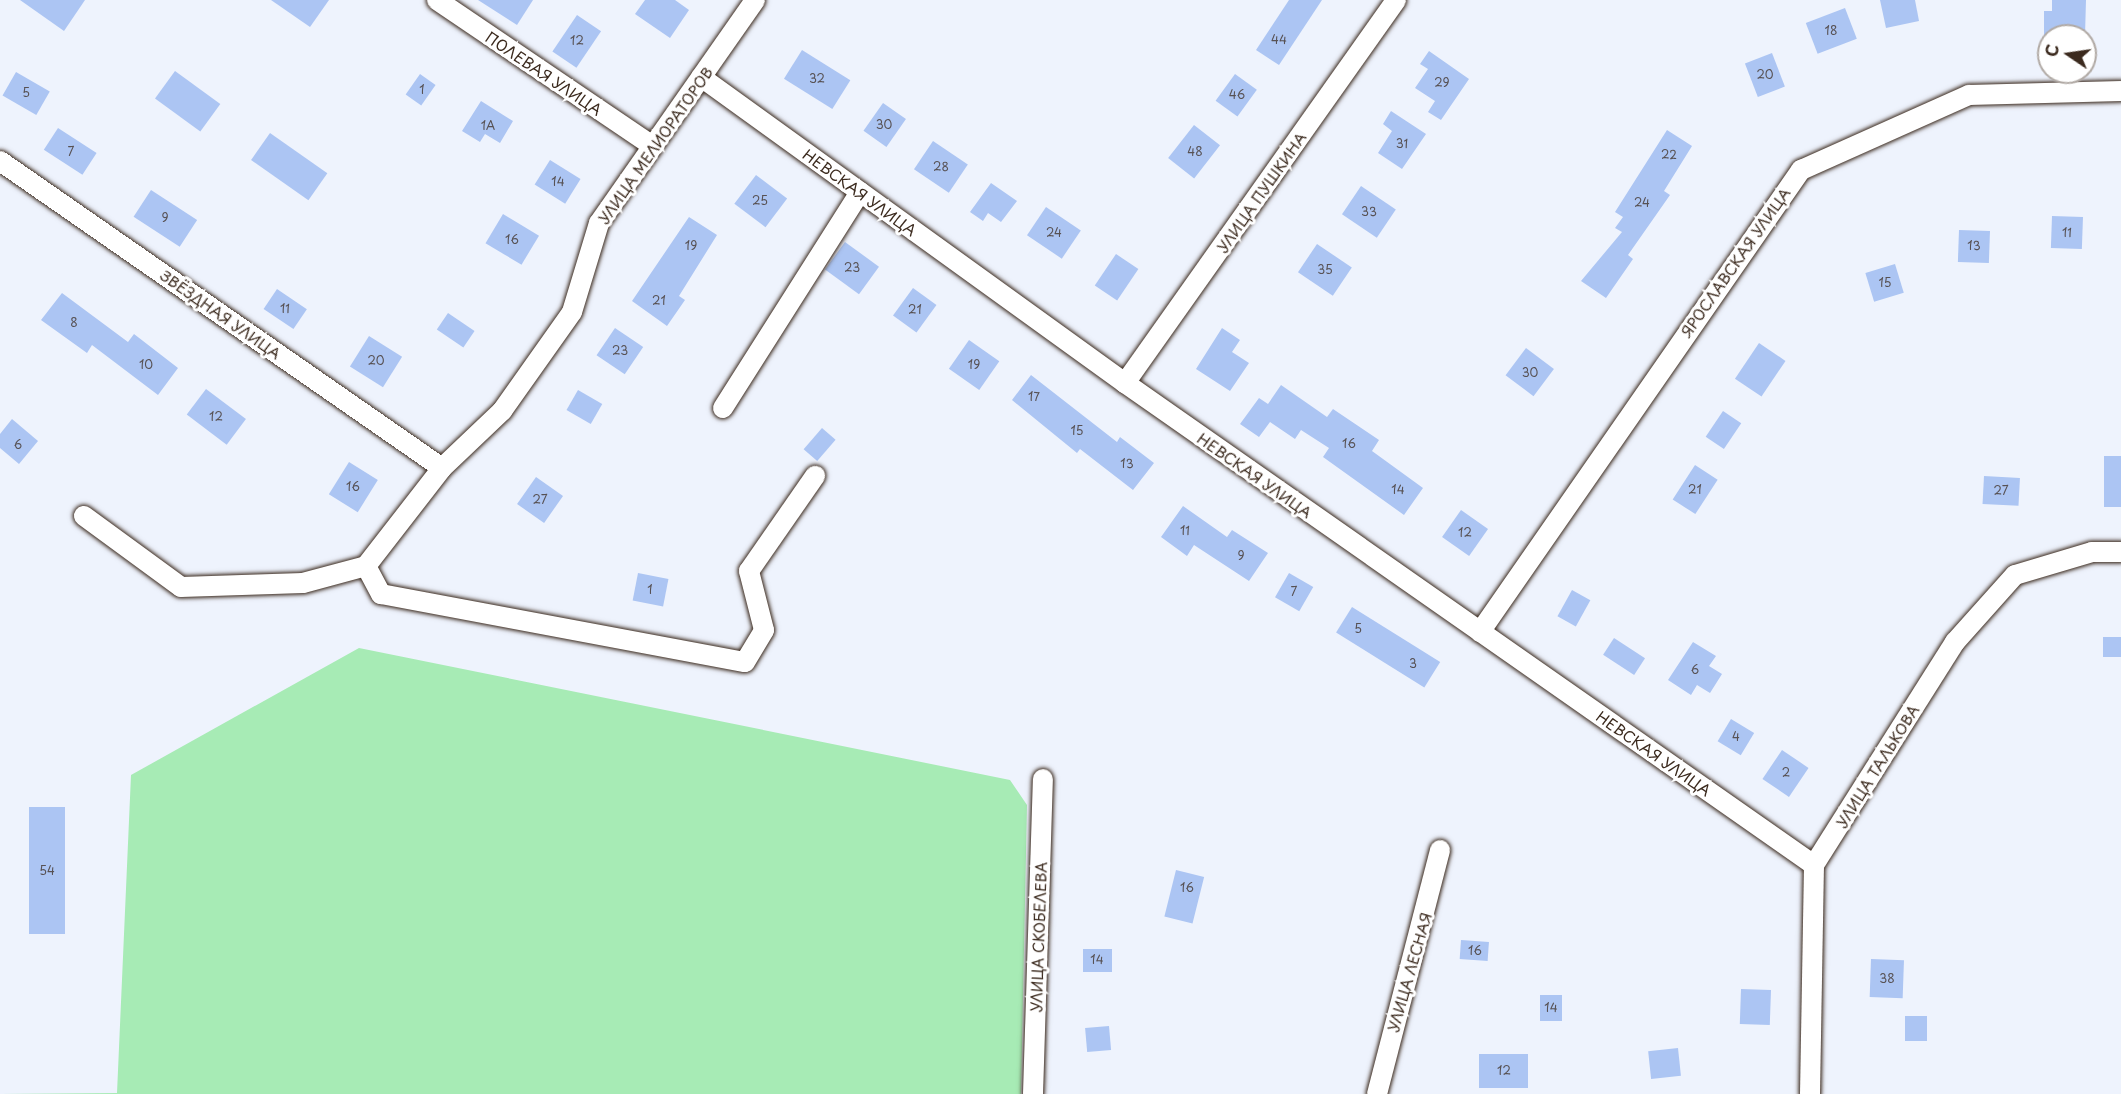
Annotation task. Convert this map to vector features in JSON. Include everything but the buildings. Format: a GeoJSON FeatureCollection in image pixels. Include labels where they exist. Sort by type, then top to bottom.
{"type":"FeatureCollection","features":[{"type":"Feature","properties":{"kind":"street","name":"ПОЛЕВАЯ УЛИЦА"},"geometry":{"type":"LineString","coordinates":[[437,0],[651,145]]}},
{"type":"Feature","properties":{"kind":"street","name":"УЛИЦА МЕЛИОРАТОРОВ"},"geometry":{"type":"LineString","coordinates":[[366,566],[442,468],[502,411],[572,312],[599,223],[651,145],[756,0]]}},
{"type":"Feature","properties":{"kind":"street","name":"УЛИЦА ПУШКИНА"},"geometry":{"type":"LineString","coordinates":[[1125,383],[1396,0]]}},
{"type":"Feature","properties":{"kind":"street","name":"НЕВСКАЯ УЛИЦА"},"geometry":{"type":"LineString","coordinates":[[702,77],[1125,383],[1814,865]]}},
{"type":"Feature","properties":{"kind":"street","name":"ЯРОСЛАВСКАЯ УЛИЦА"},"geometry":{"type":"LineString","coordinates":[[1480,632],[1801,170],[1969,95],[2121,91]]}},
{"type":"Feature","properties":{"kind":"street","name":"ЗВЁЗДНАЯ УЛИЦА"},"geometry":{"type":"LineString","coordinates":[[0,161],[442,468]]}},
{"type":"Feature","properties":{"kind":"street"},"geometry":{"type":"LineString","coordinates":[[723,408],[860,192]]}},
{"type":"Feature","properties":{"kind":"street"},"geometry":{"type":"LineString","coordinates":[[84,516],[181,587],[303,583],[366,566],[381,594],[745,662],[764,630],[749,571],[815,476]]}},
{"type":"Feature","properties":{"kind":"street","name":"УЛИЦА ТАЛЬКОВА"},"geometry":{"type":"LineString","coordinates":[[1814,865],[1954,642],[2015,575],[2092,552],[2121,552]]}},
{"type":"Feature","properties":{"kind":"street","name":"УЛИЦА СКОБЕЛЕВА"},"geometry":{"type":"LineString","coordinates":[[1033,1094],[1043,779]]}},
{"type":"Feature","properties":{"kind":"street","name":"УЛИЦА ЛЕСНАЯ"},"geometry":{"type":"LineString","coordinates":[[1377,1094],[1440,850]]}},
{"type":"Feature","properties":{"kind":"street"},"geometry":{"type":"LineString","coordinates":[[1810,1094],[1814,865]]}},
{"type":"Feature","properties":{"kind":"green space"},"geometry":{"type":"Polygon","coordinates":[[[359,648],[1010,780],[1027,805],[1021,1094],[0,1094],[117,1093],[131,775],[359,648]]]}}]}
